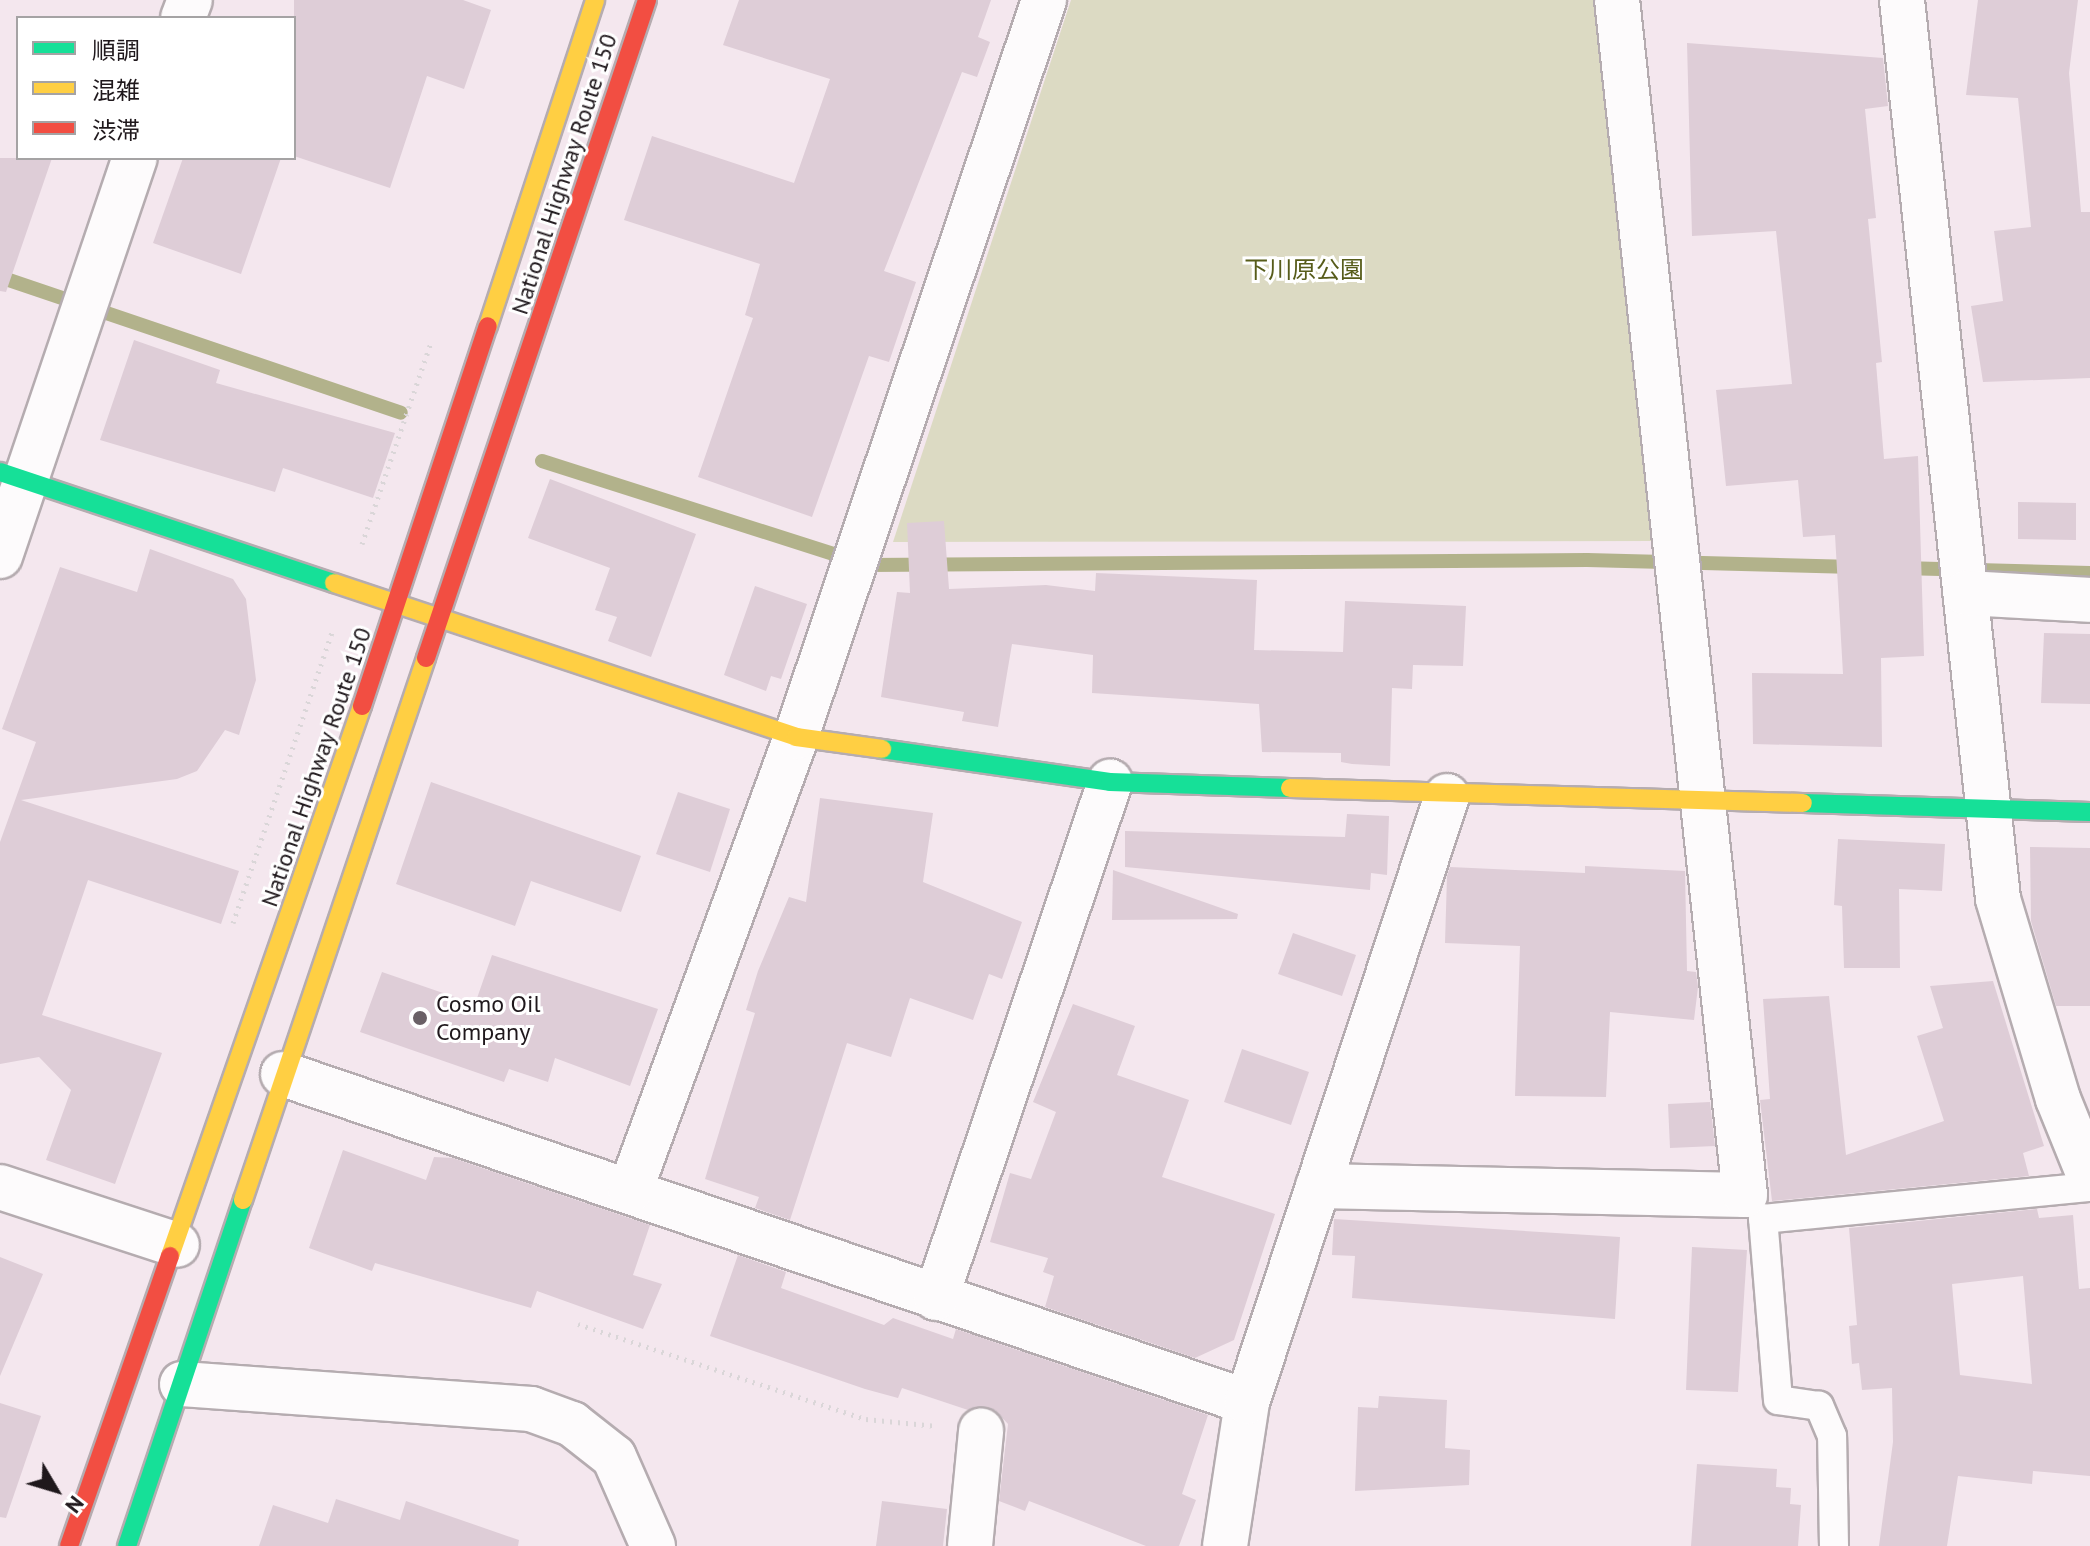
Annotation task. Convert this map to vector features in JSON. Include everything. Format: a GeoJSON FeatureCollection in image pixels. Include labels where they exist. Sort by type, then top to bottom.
{"type":"FeatureCollection","features":[{"type":"Feature","properties":{"kind":"main road","name":"National Highway Route 150"},"geometry":{"type":"LineString","coordinates":[[69,1546],[177,1245],[397,604],[595,0]]}},
{"type":"Feature","properties":{"kind":"main road","name":"National Highway Route 150"},"geometry":{"type":"LineString","coordinates":[[127,1546],[283,1074],[442,617],[647,0]]}},
{"type":"Feature","properties":{"kind":"main road"},"geometry":{"type":"LineString","coordinates":[[12,476],[796,737],[1110,782],[1708,804],[2090,812]]}},
{"type":"Feature","properties":{"kind":"street"},"geometry":{"type":"LineString","coordinates":[[630,1191],[796,737],[1044,0]]}},
{"type":"Feature","properties":{"kind":"street"},"geometry":{"type":"LineString","coordinates":[[1318,1186],[1745,1195],[1708,804],[1617,0]]}},
{"type":"Feature","properties":{"kind":"street"},"geometry":{"type":"LineString","coordinates":[[1902,0],[1998,899],[2027,1005],[2090,1178]]}},
{"type":"Feature","properties":{"kind":"street"},"geometry":{"type":"LineString","coordinates":[[0,556],[12,476],[134,160]]}},
{"type":"Feature","properties":{"kind":"street"},"geometry":{"type":"LineString","coordinates":[[1966,593],[2090,600]]}},
{"type":"Feature","properties":{"kind":"street"},"geometry":{"type":"LineString","coordinates":[[936,1298],[1110,782]]}},
{"type":"Feature","properties":{"kind":"street"},"geometry":{"type":"LineString","coordinates":[[1225,1546],[1247,1402],[1447,796]]}},
{"type":"Feature","properties":{"kind":"street"},"geometry":{"type":"LineString","coordinates":[[283,1074],[1247,1402]]}},
{"type":"Feature","properties":{"kind":"street"},"geometry":{"type":"LineString","coordinates":[[0,1187],[177,1245]]}},
{"type":"Feature","properties":{"kind":"street"},"geometry":{"type":"LineString","coordinates":[[182,1384],[531,1409],[572,1424],[614,1457],[653,1546]]}},
{"type":"Feature","properties":{"kind":"street"},"geometry":{"type":"LineString","coordinates":[[970,1546],[981,1431]]}},
{"type":"Feature","properties":{"kind":"lane"},"geometry":{"type":"LineString","coordinates":[[1834,1546],[1832,1436],[1819,1406],[1778,1400],[1763,1219],[2090,1187]]}},
{"type":"Feature","properties":{"kind":"path"},"geometry":{"type":"LineString","coordinates":[[231,930],[434,331]]}},
{"type":"Feature","properties":{"kind":"path"},"geometry":{"type":"LineString","coordinates":[[578,1324],[866,1419],[981,1431]]}},
{"type":"Feature","properties":{"kind":"green space","name":"下川原公園"},"geometry":{"type":"Polygon","coordinates":[[[1071,0],[1596,0],[1655,541],[893,542],[1071,0]]]}},
{"type":"Feature","properties":{"kind":"building"},"geometry":{"type":"Polygon","coordinates":[[[294,0],[463,0],[491,10],[464,89],[427,76],[390,188],[296,157],[294,0]]]}},
{"type":"Feature","properties":{"kind":"building"},"geometry":{"type":"Polygon","coordinates":[[[739,0],[991,0],[978,37],[990,42],[977,77],[962,72],[884,271],[916,282],[889,362],[869,356],[812,517],[698,477],[753,318],[745,315],[760,264],[624,220],[652,136],[794,183],[830,79],[723,45],[739,0]]]}},
{"type":"Feature","properties":{"kind":"building"},"geometry":{"type":"Polygon","coordinates":[[[1978,0],[2078,0],[2069,73],[2081,212],[2090,212],[2090,378],[1983,382],[1971,306],[2003,301],[1994,231],[2031,227],[2018,98],[1966,95],[1978,0]]]}},
{"type":"Feature","properties":{"kind":"building"},"geometry":{"type":"Polygon","coordinates":[[[1687,43],[1883,58],[1888,106],[1865,109],[1876,218],[1868,219],[1882,362],[1876,363],[1884,459],[1918,456],[1924,656],[1881,658],[1882,747],[1753,744],[1752,673],[1843,674],[1835,535],[1803,537],[1798,480],[1726,486],[1716,390],[1792,384],[1776,231],[1692,236],[1687,43]]]}},
{"type":"Feature","properties":{"kind":"building"},"geometry":{"type":"Polygon","coordinates":[[[0,158],[51,160],[6,292],[0,291],[0,158]]]}},
{"type":"Feature","properties":{"kind":"building"},"geometry":{"type":"Polygon","coordinates":[[[182,160],[280,160],[241,274],[153,243],[182,160]]]}},
{"type":"Feature","properties":{"kind":"building"},"geometry":{"type":"Polygon","coordinates":[[[134,340],[220,370],[216,383],[395,433],[373,498],[283,468],[275,492],[100,440],[134,340]]]}},
{"type":"Feature","properties":{"kind":"building"},"geometry":{"type":"Polygon","coordinates":[[[550,479],[696,534],[651,657],[608,641],[617,617],[595,610],[610,568],[528,538],[550,479]]]}},
{"type":"Feature","properties":{"kind":"building"},"geometry":{"type":"Polygon","coordinates":[[[2018,502],[2076,503],[2076,540],[2018,539],[2018,502]]]}},
{"type":"Feature","properties":{"kind":"building"},"geometry":{"type":"Polygon","coordinates":[[[944,521],[949,589],[1046,585],[1095,591],[1096,573],[1257,580],[1254,650],[1343,652],[1345,601],[1466,606],[1463,666],[1413,665],[1412,689],[1392,688],[1390,766],[1341,762],[1341,753],[1262,752],[1259,704],[1092,693],[1093,655],[1012,644],[998,727],[962,721],[964,712],[881,697],[897,592],[910,593],[907,523],[944,521]]]}},
{"type":"Feature","properties":{"kind":"building"},"geometry":{"type":"Polygon","coordinates":[[[150,549],[233,579],[246,599],[256,680],[239,735],[225,730],[197,771],[177,779],[21,800],[239,871],[221,924],[88,880],[42,1015],[162,1053],[115,1184],[46,1160],[71,1090],[39,1057],[0,1064],[0,842],[36,742],[2,729],[60,567],[137,592],[150,549]]]}},
{"type":"Feature","properties":{"kind":"building"},"geometry":{"type":"Polygon","coordinates":[[[755,586],[807,604],[781,679],[771,676],[766,691],[724,675],[755,586]]]}},
{"type":"Feature","properties":{"kind":"building"},"geometry":{"type":"Polygon","coordinates":[[[2044,633],[2090,634],[2090,704],[2041,703],[2044,633]]]}},
{"type":"Feature","properties":{"kind":"building"},"geometry":{"type":"Polygon","coordinates":[[[431,782],[641,856],[621,912],[531,881],[515,926],[396,884],[431,782]]]}},
{"type":"Feature","properties":{"kind":"building"},"geometry":{"type":"Polygon","coordinates":[[[678,792],[730,809],[710,872],[656,854],[678,792]]]}},
{"type":"Feature","properties":{"kind":"building"},"geometry":{"type":"Polygon","coordinates":[[[820,798],[933,813],[923,882],[1022,922],[1002,979],[989,974],[973,1020],[910,998],[891,1057],[847,1043],[790,1220],[755,1208],[759,1197],[705,1179],[755,1013],[746,1010],[758,971],[789,897],[806,902],[820,798]]]}},
{"type":"Feature","properties":{"kind":"building"},"geometry":{"type":"Polygon","coordinates":[[[1347,814],[1389,816],[1387,875],[1371,873],[1370,890],[1125,867],[1125,831],[1345,837],[1347,814]]]}},
{"type":"Feature","properties":{"kind":"building"},"geometry":{"type":"Polygon","coordinates":[[[1838,839],[1945,844],[1942,891],[1899,889],[1900,968],[1844,968],[1842,906],[1834,905],[1838,839]]]}},
{"type":"Feature","properties":{"kind":"building"},"geometry":{"type":"Polygon","coordinates":[[[2030,847],[2090,848],[2090,1006],[2056,1006],[2031,921],[2030,847]]]}},
{"type":"Feature","properties":{"kind":"building"},"geometry":{"type":"Polygon","coordinates":[[[1585,866],[1685,871],[1687,971],[1696,972],[1698,987],[1694,1020],[1610,1012],[1606,1097],[1515,1096],[1520,946],[1445,943],[1447,876],[1450,867],[1585,873],[1585,866]]]}},
{"type":"Feature","properties":{"kind":"building"},"geometry":{"type":"Polygon","coordinates":[[[1113,870],[1238,914],[1237,919],[1112,920],[1113,870]]]}},
{"type":"Feature","properties":{"kind":"building"},"geometry":{"type":"Polygon","coordinates":[[[1293,933],[1356,955],[1342,996],[1278,974],[1293,933]]]}},
{"type":"Feature","properties":{"kind":"building"},"geometry":{"type":"Polygon","coordinates":[[[492,955],[658,1009],[630,1086],[555,1058],[548,1082],[509,1069],[504,1082],[360,1032],[382,972],[475,1004],[492,955]]]}},
{"type":"Feature","properties":{"kind":"building"},"geometry":{"type":"Polygon","coordinates":[[[1993,981],[2044,1146],[2023,1153],[2029,1176],[1772,1201],[1760,1100],[1770,1099],[1763,999],[1829,996],[1846,1155],[1944,1121],[1917,1036],[1943,1028],[1930,986],[1993,981]]]}},
{"type":"Feature","properties":{"kind":"building"},"geometry":{"type":"Polygon","coordinates":[[[1073,1004],[1135,1026],[1117,1075],[1189,1100],[1162,1177],[1275,1214],[1234,1340],[1195,1358],[1045,1307],[1054,1276],[1043,1272],[1048,1258],[990,1242],[1010,1173],[1031,1179],[1056,1112],[1033,1102],[1073,1004]]]}},
{"type":"Feature","properties":{"kind":"building"},"geometry":{"type":"Polygon","coordinates":[[[1242,1049],[1309,1072],[1291,1125],[1224,1102],[1242,1049]]]}},
{"type":"Feature","properties":{"kind":"building"},"geometry":{"type":"Polygon","coordinates":[[[1710,1102],[1715,1146],[1670,1148],[1668,1104],[1710,1102]]]}},
{"type":"Feature","properties":{"kind":"building"},"geometry":{"type":"Polygon","coordinates":[[[343,1150],[426,1180],[434,1157],[453,1158],[650,1225],[633,1275],[662,1284],[643,1329],[537,1291],[531,1308],[375,1263],[372,1271],[309,1248],[343,1150]]]}},
{"type":"Feature","properties":{"kind":"building"},"geometry":{"type":"Polygon","coordinates":[[[2037,1209],[2039,1218],[2073,1215],[2079,1289],[2090,1288],[2090,1476],[2033,1471],[2032,1484],[1958,1476],[1947,1546],[1879,1546],[1893,1442],[1892,1388],[1862,1390],[1859,1363],[1852,1364],[1849,1326],[1857,1325],[1849,1228],[2037,1209]],[[2023,1276],[1952,1284],[1960,1375],[2032,1384],[2023,1276]]]}},
{"type":"Feature","properties":{"kind":"building"},"geometry":{"type":"Polygon","coordinates":[[[1334,1219],[1620,1237],[1615,1319],[1352,1298],[1355,1256],[1332,1255],[1334,1219]]]}},
{"type":"Feature","properties":{"kind":"building"},"geometry":{"type":"Polygon","coordinates":[[[1692,1247],[1747,1250],[1738,1392],[1686,1390],[1692,1247]]]}},
{"type":"Feature","properties":{"kind":"building"},"geometry":{"type":"Polygon","coordinates":[[[738,1255],[786,1272],[781,1288],[884,1325],[893,1318],[953,1339],[956,1329],[1208,1415],[1182,1494],[1196,1500],[1179,1546],[1146,1546],[1029,1501],[1025,1511],[999,1501],[1008,1424],[995,1410],[968,1410],[902,1388],[898,1398],[710,1336],[738,1255]]]}},
{"type":"Feature","properties":{"kind":"building"},"geometry":{"type":"Polygon","coordinates":[[[0,1257],[43,1274],[0,1376],[0,1257]]]}},
{"type":"Feature","properties":{"kind":"building"},"geometry":{"type":"Polygon","coordinates":[[[1379,1396],[1447,1400],[1445,1448],[1470,1450],[1469,1485],[1355,1491],[1358,1407],[1378,1408],[1379,1396]]]}},
{"type":"Feature","properties":{"kind":"building"},"geometry":{"type":"Polygon","coordinates":[[[0,1403],[41,1416],[6,1518],[0,1517],[0,1403]]]}},
{"type":"Feature","properties":{"kind":"building"},"geometry":{"type":"Polygon","coordinates":[[[1697,1464],[1777,1469],[1776,1487],[1791,1488],[1790,1504],[1801,1505],[1798,1546],[1691,1546],[1697,1464]]]}},
{"type":"Feature","properties":{"kind":"building"},"geometry":{"type":"Polygon","coordinates":[[[336,1499],[400,1520],[406,1501],[519,1540],[518,1546],[259,1546],[273,1505],[328,1523],[336,1499]]]}},
{"type":"Feature","properties":{"kind":"building"},"geometry":{"type":"Polygon","coordinates":[[[882,1501],[947,1509],[943,1546],[876,1546],[882,1501]]]}},
{"type":"Feature","properties":{"kind":"waterway"},"geometry":{"type":"LineString","coordinates":[[0,277],[401,413]]}},
{"type":"Feature","properties":{"kind":"waterway"},"geometry":{"type":"LineString","coordinates":[[542,461],[868,565],[1587,560],[1854,567]]}},
{"type":"Feature","properties":{"kind":"waterway"},"geometry":{"type":"LineString","coordinates":[[1902,568],[2090,573]]}},
{"type":"Feature","properties":{"kind":"traffic: fast"},"geometry":{"type":"LineString","coordinates":[[0,472],[334,583]]}},
{"type":"Feature","properties":{"kind":"traffic: fast"},"geometry":{"type":"LineString","coordinates":[[882,749],[1110,782],[1290,788]]}},
{"type":"Feature","properties":{"kind":"traffic: fast"},"geometry":{"type":"LineString","coordinates":[[1803,803],[2090,812]]}},
{"type":"Feature","properties":{"kind":"traffic: fast"},"geometry":{"type":"LineString","coordinates":[[127,1546],[243,1200]]}},
{"type":"Feature","properties":{"kind":"traffic: slow"},"geometry":{"type":"LineString","coordinates":[[488,326],[595,0]]}},
{"type":"Feature","properties":{"kind":"traffic: slow"},"geometry":{"type":"LineString","coordinates":[[334,583],[796,737],[882,749]]}},
{"type":"Feature","properties":{"kind":"traffic: slow"},"geometry":{"type":"LineString","coordinates":[[243,1200],[426,658]]}},
{"type":"Feature","properties":{"kind":"traffic: slow"},"geometry":{"type":"LineString","coordinates":[[170,1256],[362,706]]}},
{"type":"Feature","properties":{"kind":"traffic: slow"},"geometry":{"type":"LineString","coordinates":[[1290,788],[1803,803]]}},
{"type":"Feature","properties":{"kind":"traffic: jam"},"geometry":{"type":"LineString","coordinates":[[426,658],[647,0]]}},
{"type":"Feature","properties":{"kind":"traffic: jam"},"geometry":{"type":"LineString","coordinates":[[362,706],[488,326]]}},
{"type":"Feature","properties":{"kind":"traffic: jam"},"geometry":{"type":"LineString","coordinates":[[69,1546],[170,1256]]}},
{"type":"Feature","properties":{"kind":"place","name":"Cosmo Oil Company"},"geometry":{"type":"Point","coordinates":[420,1018]}}]}
